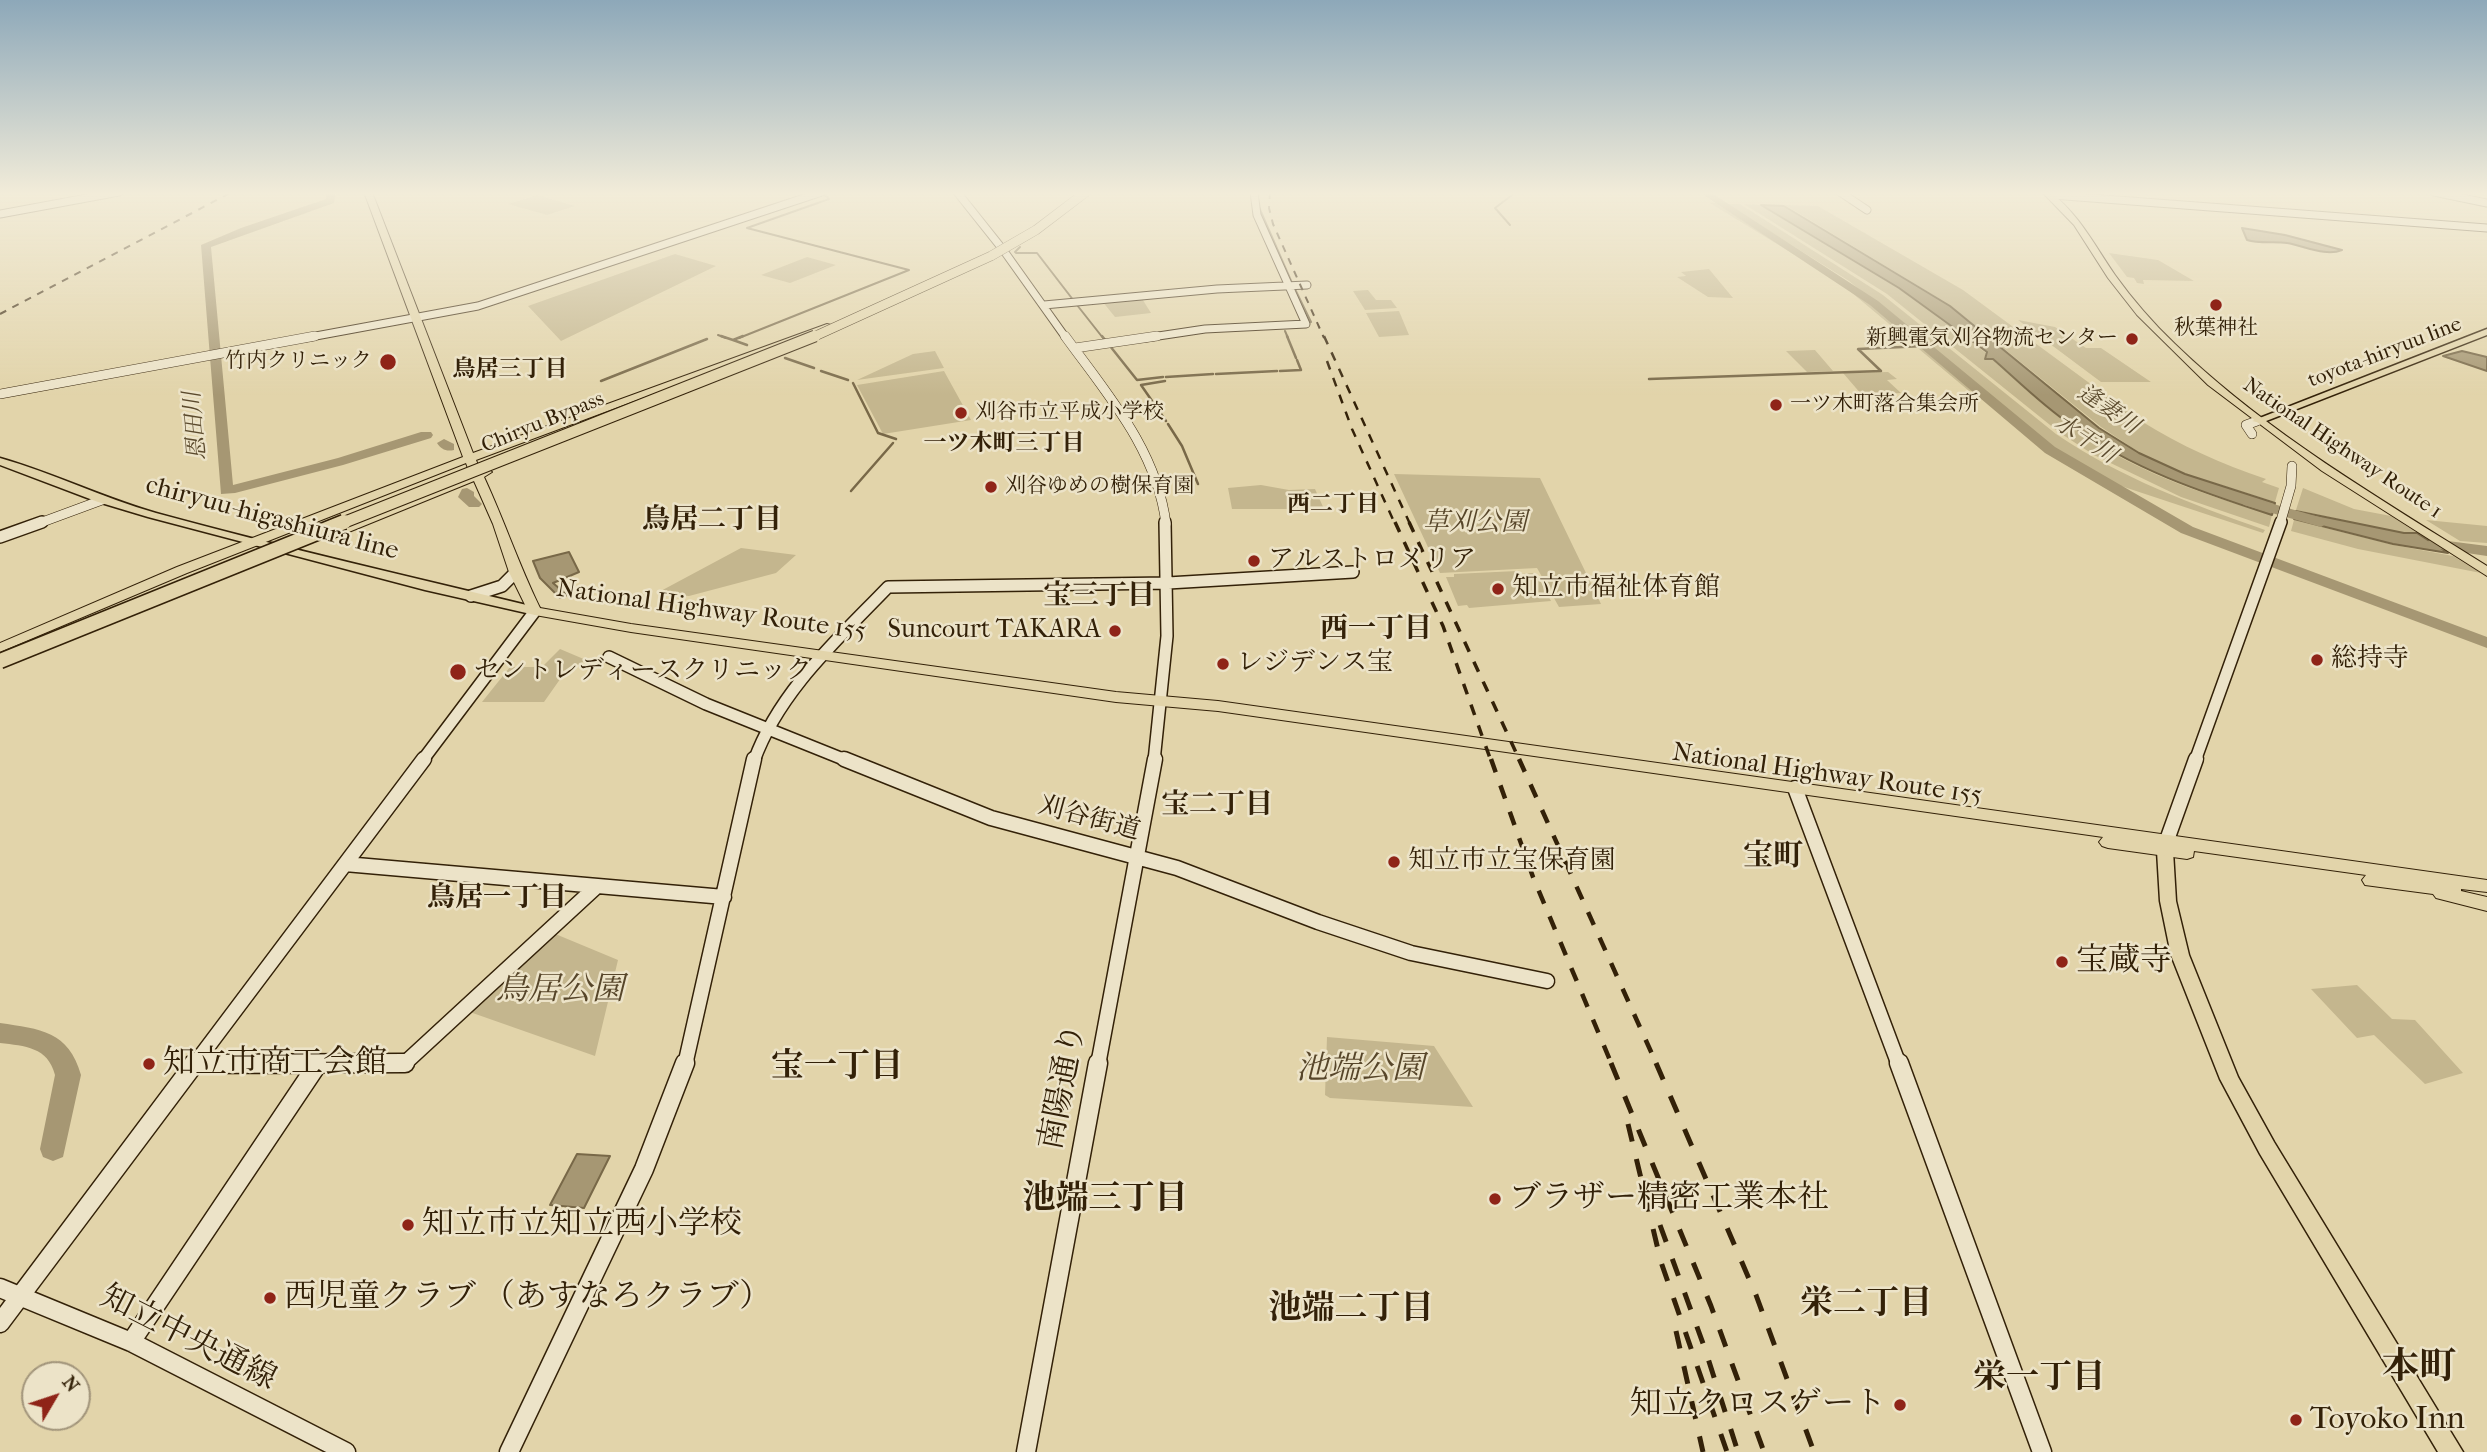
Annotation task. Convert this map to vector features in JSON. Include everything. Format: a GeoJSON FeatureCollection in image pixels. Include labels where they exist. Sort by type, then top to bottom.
{"type":"FeatureCollection","features":[{"type":"Feature","properties":{"kind":"highway","name":"National Highway Route 155"},"geometry":{"type":"LineString","coordinates":[[393,260],[469,458],[535,611],[824,655],[1162,702],[1189,702],[1797,793],[2417,881],[2487,895]]}},
{"type":"Feature","properties":{"kind":"highway","name":"Chiryu Bypass"},"geometry":{"type":"LineString","coordinates":[[1,652],[830,326],[973,260]]}},
{"type":"Feature","properties":{"kind":"highway","name":"Chiryu Bypass"},"geometry":{"type":"LineString","coordinates":[[1,652],[164,593],[848,323],[983,260]]}},
{"type":"Feature","properties":{"kind":"highway","name":"National Highway Route 1"},"geometry":{"type":"LineString","coordinates":[[2100,260],[2144,315],[2216,388],[2487,572]]}},
{"type":"Feature","properties":{"kind":"highway"},"geometry":{"type":"LineString","coordinates":[[0,667],[810,341],[848,323]]}},
{"type":"Feature","properties":{"kind":"highway"},"geometry":{"type":"LineString","coordinates":[[1,652],[253,542],[469,458],[830,326]]}},
{"type":"Feature","properties":{"kind":"highway","name":"National Highway Route 1"},"geometry":{"type":"LineString","coordinates":[[2408,518],[2487,564]]}},
{"type":"Feature","properties":{"kind":"highway"},"geometry":{"type":"LineString","coordinates":[[2417,881],[2436,873],[2487,878]]}},
{"type":"Feature","properties":{"kind":"highway","name":"National Highway Route 155"},"geometry":{"type":"LineString","coordinates":[[2417,881],[2487,886]]}},
{"type":"Feature","properties":{"kind":"highway"},"geometry":{"type":"LineString","coordinates":[[2417,881],[2487,904]]}},
{"type":"Feature","properties":{"kind":"main road","name":"toyota-hiryuu line"},"geometry":{"type":"LineString","coordinates":[[2260,420],[2487,332]]}},
{"type":"Feature","properties":{"kind":"main road","name":"chiryuu-higashiura line"},"geometry":{"type":"LineString","coordinates":[[0,461],[102,500],[288,551],[535,611]]}},
{"type":"Feature","properties":{"kind":"main road"},"geometry":{"type":"LineString","coordinates":[[2166,845],[2168,901],[2180,955],[2229,1079],[2267,1148],[2451,1452]]}},
{"type":"Feature","properties":{"kind":"street"},"geometry":{"type":"LineString","coordinates":[[0,394],[506,299],[622,260]]}},
{"type":"Feature","properties":{"kind":"street"},"geometry":{"type":"LineString","coordinates":[[1009,260],[1130,426],[1146,454],[1160,490],[1167,534],[1168,583],[1162,702]]}},
{"type":"Feature","properties":{"kind":"street"},"geometry":{"type":"LineString","coordinates":[[1075,348],[1205,329],[1306,324],[1277,260]]}},
{"type":"Feature","properties":{"kind":"street"},"geometry":{"type":"LineString","coordinates":[[1044,305],[1217,289],[1307,285]]}},
{"type":"Feature","properties":{"kind":"street"},"geometry":{"type":"LineString","coordinates":[[2252,434],[2246,425],[2260,420]]}},
{"type":"Feature","properties":{"kind":"street"},"geometry":{"type":"LineString","coordinates":[[2166,845],[2278,531],[2291,486],[2292,466]]}},
{"type":"Feature","properties":{"kind":"street"},"geometry":{"type":"LineString","coordinates":[[0,537],[102,500]]}},
{"type":"Feature","properties":{"kind":"street"},"geometry":{"type":"LineString","coordinates":[[471,596],[502,587],[516,572]]}},
{"type":"Feature","properties":{"kind":"street"},"geometry":{"type":"LineString","coordinates":[[509,1452],[644,1169],[671,1105],[688,1055],[754,759],[768,726],[824,655],[888,587],[1168,583],[1353,572]]}},
{"type":"Feature","properties":{"kind":"street"},"geometry":{"type":"LineString","coordinates":[[0,1323],[535,611]]}},
{"type":"Feature","properties":{"kind":"street","name":"刈谷街道"},"geometry":{"type":"LineString","coordinates":[[609,657],[702,702],[768,726],[923,793],[991,818],[1177,868],[1318,922],[1411,953],[1547,981]]}},
{"type":"Feature","properties":{"kind":"street","name":"南陽通り"},"geometry":{"type":"LineString","coordinates":[[1026,1452],[1125,919],[1139,858],[1162,702]]}},
{"type":"Feature","properties":{"kind":"street"},"geometry":{"type":"LineString","coordinates":[[1797,793],[2042,1452]]}},
{"type":"Feature","properties":{"kind":"street"},"geometry":{"type":"LineString","coordinates":[[345,864],[723,897]]}},
{"type":"Feature","properties":{"kind":"street"},"geometry":{"type":"LineString","coordinates":[[194,1064],[404,1064],[596,887]]}},
{"type":"Feature","properties":{"kind":"street"},"geometry":{"type":"LineString","coordinates":[[131,1342],[317,1065]]}},
{"type":"Feature","properties":{"kind":"street","name":"知立中央通線"},"geometry":{"type":"LineString","coordinates":[[0,1288],[131,1342],[346,1452]]}},
{"type":"Feature","properties":{"kind":"green space"},"geometry":{"type":"Polygon","coordinates":[[[659,260],[695,260],[716,266],[561,341],[528,306],[659,260]]]}},
{"type":"Feature","properties":{"kind":"green space"},"geometry":{"type":"Polygon","coordinates":[[[800,260],[817,260],[836,265],[790,283],[761,275],[800,260]]]}},
{"type":"Feature","properties":{"kind":"green space"},"geometry":{"type":"Polygon","coordinates":[[[1815,260],[1828,260],[1883,295],[2056,434],[2081,450],[2157,489],[2265,530],[2263,533],[2121,486],[2055,449],[1849,281],[1815,260]]]}},
{"type":"Feature","properties":{"kind":"green space"},"geometry":{"type":"Polygon","coordinates":[[[1833,260],[1851,260],[1898,288],[1986,353],[1984,359],[1992,359],[2047,407],[2091,440],[2166,479],[2272,515],[2269,527],[2181,497],[2094,455],[2060,433],[1887,294],[1833,260]]]}},
{"type":"Feature","properties":{"kind":"green space"},"geometry":{"type":"Polygon","coordinates":[[[1875,260],[1911,260],[1963,290],[2141,421],[2202,454],[2266,479],[2262,482],[2279,488],[2275,502],[2186,474],[2140,453],[2101,427],[1951,306],[1875,260]]]}},
{"type":"Feature","properties":{"kind":"green space"},"geometry":{"type":"Polygon","coordinates":[[[2114,260],[2158,260],[2194,281],[2143,280],[2144,284],[2127,277],[2114,260]]]}},
{"type":"Feature","properties":{"kind":"green space"},"geometry":{"type":"Polygon","coordinates":[[[1709,269],[1733,298],[1708,297],[1677,277],[1686,276],[1681,272],[1709,269]]]}},
{"type":"Feature","properties":{"kind":"green space"},"geometry":{"type":"Polygon","coordinates":[[[1841,283],[1868,301],[1975,390],[1969,391],[1841,283]]]}},
{"type":"Feature","properties":{"kind":"green space"},"geometry":{"type":"Polygon","coordinates":[[[1368,290],[1376,300],[1391,300],[1397,308],[1365,310],[1353,291],[1368,290]]]}},
{"type":"Feature","properties":{"kind":"green space"},"geometry":{"type":"Polygon","coordinates":[[[1141,297],[1151,313],[1115,317],[1102,301],[1141,297]]]}},
{"type":"Feature","properties":{"kind":"green space"},"geometry":{"type":"Polygon","coordinates":[[[1399,311],[1409,335],[1379,337],[1366,313],[1399,311]]]}},
{"type":"Feature","properties":{"kind":"green space"},"geometry":{"type":"Polygon","coordinates":[[[2018,320],[2055,327],[2086,348],[2101,348],[2151,382],[2101,382],[2018,320]]]}},
{"type":"Feature","properties":{"kind":"green space"},"geometry":{"type":"Polygon","coordinates":[[[1815,350],[1833,371],[1807,372],[1786,351],[1815,350]]]}},
{"type":"Feature","properties":{"kind":"green space"},"geometry":{"type":"Polygon","coordinates":[[[935,351],[944,368],[857,380],[913,354],[935,351]]]}},
{"type":"Feature","properties":{"kind":"green space"},"geometry":{"type":"Polygon","coordinates":[[[944,371],[971,420],[883,434],[857,385],[944,371]]]}},
{"type":"Feature","properties":{"kind":"green space"},"geometry":{"type":"Polygon","coordinates":[[[1888,372],[1897,379],[1887,380],[1901,393],[1862,395],[1843,373],[1888,372]]]}},
{"type":"Feature","properties":{"kind":"green space","name":"草刈公園"},"geometry":{"type":"Polygon","coordinates":[[[1394,474],[1540,478],[1601,604],[1559,607],[1537,568],[1440,573],[1394,474]]]}},
{"type":"Feature","properties":{"kind":"green space"},"geometry":{"type":"Polygon","coordinates":[[[1261,485],[1289,490],[1315,489],[1324,509],[1232,509],[1228,488],[1261,485]]]}},
{"type":"Feature","properties":{"kind":"green space"},"geometry":{"type":"Polygon","coordinates":[[[2303,488],[2354,509],[2391,516],[2416,532],[2403,533],[2296,510],[2303,488]]]}},
{"type":"Feature","properties":{"kind":"green space"},"geometry":{"type":"Polygon","coordinates":[[[2294,520],[2394,545],[2453,556],[2481,573],[2358,549],[2291,531],[2294,520]]]}},
{"type":"Feature","properties":{"kind":"green space"},"geometry":{"type":"Polygon","coordinates":[[[2426,520],[2487,526],[2487,543],[2460,541],[2426,520]]]}},
{"type":"Feature","properties":{"kind":"green space"},"geometry":{"type":"Polygon","coordinates":[[[741,548],[796,555],[776,573],[689,596],[657,593],[741,548]]]}},
{"type":"Feature","properties":{"kind":"green space","name":"知立市福祉体育館"},"geometry":{"type":"Polygon","coordinates":[[[1517,571],[1519,574],[1536,573],[1551,601],[1469,608],[1467,605],[1458,606],[1446,577],[1454,577],[1454,574],[1517,571]]]}},
{"type":"Feature","properties":{"kind":"green space"},"geometry":{"type":"Polygon","coordinates":[[[560,649],[586,660],[563,675],[544,702],[482,702],[510,667],[542,667],[560,649]]]}},
{"type":"Feature","properties":{"kind":"green space","name":"鳥居公園"},"geometry":{"type":"Polygon","coordinates":[[[553,933],[618,960],[595,1056],[467,1011],[553,933]]]}},
{"type":"Feature","properties":{"kind":"green space"},"geometry":{"type":"Polygon","coordinates":[[[2357,985],[2392,1019],[2415,1020],[2463,1073],[2425,1084],[2374,1035],[2357,1038],[2311,989],[2357,985]]]}},
{"type":"Feature","properties":{"kind":"green space","name":"池端公園"},"geometry":{"type":"Polygon","coordinates":[[[1327,1037],[1434,1046],[1473,1107],[1330,1098],[1325,1095],[1327,1037]]]}},
{"type":"Feature","properties":{"kind":"shaded area"},"geometry":{"type":"Polygon","coordinates":[[[1852,260],[1873,260],[1950,306],[2099,428],[2139,453],[2185,474],[2275,503],[2272,515],[2168,478],[2094,441],[2051,410],[1993,359],[1985,359],[1987,352],[1899,288],[1852,260]]]}},
{"type":"Feature","properties":{"kind":"shaded area"},"geometry":{"type":"Polygon","coordinates":[[[2462,351],[2487,357],[2487,371],[2443,356],[2462,351]]]}},
{"type":"Feature","properties":{"kind":"shaded area"},"geometry":{"type":"Polygon","coordinates":[[[2296,511],[2404,533],[2417,533],[2448,553],[2393,544],[2294,519],[2296,511]]]}},
{"type":"Feature","properties":{"kind":"shaded area"},"geometry":{"type":"Polygon","coordinates":[[[569,552],[579,572],[553,583],[567,595],[560,598],[540,578],[533,561],[569,552]]]}},
{"type":"Feature","properties":{"kind":"shaded area"},"geometry":{"type":"Polygon","coordinates":[[[577,1154],[610,1156],[584,1208],[550,1205],[577,1154]]]}},
{"type":"Feature","properties":{"kind":"waterway","name":"恩田川"},"geometry":{"type":"LineString","coordinates":[[207,260],[208,277]]}},
{"type":"Feature","properties":{"kind":"waterway"},"geometry":{"type":"LineString","coordinates":[[739,338],[909,270],[870,260]]}},
{"type":"Feature","properties":{"kind":"waterway"},"geometry":{"type":"LineString","coordinates":[[1042,260],[1074,301]]}},
{"type":"Feature","properties":{"kind":"waterway"},"geometry":{"type":"LineString","coordinates":[[1282,260],[1292,283]]}},
{"type":"Feature","properties":{"kind":"waterway","name":"水干川"},"geometry":{"type":"LineString","coordinates":[[1810,260],[1874,303],[2050,450],[2187,530],[2487,643]]}},
{"type":"Feature","properties":{"kind":"waterway","name":"恩田川"},"geometry":{"type":"LineString","coordinates":[[208,279],[214,354]]}},
{"type":"Feature","properties":{"kind":"waterway"},"geometry":{"type":"LineString","coordinates":[[1294,287],[1311,322]]}},
{"type":"Feature","properties":{"kind":"waterway"},"geometry":{"type":"LineString","coordinates":[[1077,305],[1103,338]]}},
{"type":"Feature","properties":{"kind":"waterway"},"geometry":{"type":"LineString","coordinates":[[1285,331],[1288,338]]}},
{"type":"Feature","properties":{"kind":"waterway"},"geometry":{"type":"LineString","coordinates":[[718,335],[726,338]]}},
{"type":"Feature","properties":{"kind":"waterway"},"geometry":{"type":"LineString","coordinates":[[721,336],[733,340]]}},
{"type":"Feature","properties":{"kind":"waterway"},"geometry":{"type":"LineString","coordinates":[[733,340],[743,336]]}},
{"type":"Feature","properties":{"kind":"waterway"},"geometry":{"type":"LineString","coordinates":[[1102,336],[1106,341]]}},
{"type":"Feature","properties":{"kind":"waterway"},"geometry":{"type":"LineString","coordinates":[[1287,336],[1296,358]]}},
{"type":"Feature","properties":{"kind":"waterway"},"geometry":{"type":"LineString","coordinates":[[601,381],[707,339]]}},
{"type":"Feature","properties":{"kind":"waterway"},"geometry":{"type":"LineString","coordinates":[[733,340],[747,345]]}},
{"type":"Feature","properties":{"kind":"waterway"},"geometry":{"type":"LineString","coordinates":[[1110,346],[1137,380],[1163,377]]}},
{"type":"Feature","properties":{"kind":"waterway"},"geometry":{"type":"LineString","coordinates":[[1649,379],[1881,371],[1858,349],[1925,346]]}},
{"type":"Feature","properties":{"kind":"waterway","name":"恩田川"},"geometry":{"type":"LineString","coordinates":[[214,356],[226,491]]}},
{"type":"Feature","properties":{"kind":"waterway"},"geometry":{"type":"LineString","coordinates":[[785,358],[814,368]]}},
{"type":"Feature","properties":{"kind":"waterway"},"geometry":{"type":"LineString","coordinates":[[1280,371],[1301,370],[1297,360]]}},
{"type":"Feature","properties":{"kind":"waterway"},"geometry":{"type":"LineString","coordinates":[[821,371],[848,380]]}},
{"type":"Feature","properties":{"kind":"waterway"},"geometry":{"type":"LineString","coordinates":[[1216,374],[1277,371]]}},
{"type":"Feature","properties":{"kind":"waterway"},"geometry":{"type":"LineString","coordinates":[[1166,377],[1213,374]]}},
{"type":"Feature","properties":{"kind":"waterway"},"geometry":{"type":"LineString","coordinates":[[1165,381],[1141,385],[1166,421]]}},
{"type":"Feature","properties":{"kind":"waterway"},"geometry":{"type":"LineString","coordinates":[[853,383],[878,433],[896,439]]}},
{"type":"Feature","properties":{"kind":"waterway"},"geometry":{"type":"LineString","coordinates":[[1168,424],[1182,446],[1198,484]]}},
{"type":"Feature","properties":{"kind":"waterway","name":"恩田川"},"geometry":{"type":"LineString","coordinates":[[344,460],[426,435]]}},
{"type":"Feature","properties":{"kind":"waterway","name":"恩田川"},"geometry":{"type":"LineString","coordinates":[[444,443],[449,447]]}},
{"type":"Feature","properties":{"kind":"waterway"},"geometry":{"type":"LineString","coordinates":[[851,491],[893,443]]}},
{"type":"Feature","properties":{"kind":"waterway","name":"恩田川"},"geometry":{"type":"LineString","coordinates":[[235,489],[338,462]]}},
{"type":"Feature","properties":{"kind":"waterway","name":"恩田川"},"geometry":{"type":"LineString","coordinates":[[467,492],[466,497],[474,504]]}},
{"type":"Feature","properties":{"kind":"waterway","name":"逢妻川"},"geometry":{"type":"LineString","coordinates":[[2249,502],[2321,522]]}},
{"type":"Feature","properties":{"kind":"waterway","name":"逢妻川"},"geometry":{"type":"LineString","coordinates":[[2432,544],[2487,551]]}},
{"type":"Feature","properties":{"kind":"waterway"},"geometry":{"type":"LineString","coordinates":[[0,1033],[44,1042],[52,1046],[65,1062],[68,1075],[53,1149]]}},
{"type":"Feature","properties":{"kind":"railway"},"geometry":{"type":"LineString","coordinates":[[0,314],[103,260]]}},
{"type":"Feature","properties":{"kind":"railway"},"geometry":{"type":"LineString","coordinates":[[1289,260],[1324,338]]}},
{"type":"Feature","properties":{"kind":"railway"},"geometry":{"type":"LineString","coordinates":[[1324,336],[1410,524]]}},
{"type":"Feature","properties":{"kind":"railway"},"geometry":{"type":"LineString","coordinates":[[1327,361],[1352,429],[1395,524]]}},
{"type":"Feature","properties":{"kind":"railway"},"geometry":{"type":"LineString","coordinates":[[1395,522],[1443,626],[1491,761]]}},
{"type":"Feature","properties":{"kind":"railway"},"geometry":{"type":"LineString","coordinates":[[1409,522],[1520,761]]}},
{"type":"Feature","properties":{"kind":"railway"},"geometry":{"type":"LineString","coordinates":[[1491,759],[1533,877],[1612,1065]]}},
{"type":"Feature","properties":{"kind":"railway"},"geometry":{"type":"LineString","coordinates":[[1519,759],[1657,1065]]}},
{"type":"Feature","properties":{"kind":"railway"},"geometry":{"type":"LineString","coordinates":[[1611,1063],[1711,1306],[1764,1452]]}},
{"type":"Feature","properties":{"kind":"railway"},"geometry":{"type":"LineString","coordinates":[[1656,1063],[1756,1295],[1814,1452]]}},
{"type":"Feature","properties":{"kind":"railway"},"geometry":{"type":"LineString","coordinates":[[1628,1124],[1661,1262],[1727,1452]]}},
{"type":"Feature","properties":{"kind":"railway"},"geometry":{"type":"LineString","coordinates":[[1660,1225],[1705,1349],[1738,1452]]}},
{"type":"Feature","properties":{"kind":"railway"},"geometry":{"type":"LineString","coordinates":[[1676,1331],[1703,1452]]}},
{"type":"Feature","properties":{"kind":"place","name":"秋葉神社"},"geometry":{"type":"Point","coordinates":[2216,305]}},
{"type":"Feature","properties":{"kind":"place","name":"新興電気刈谷物流センター"},"geometry":{"type":"Point","coordinates":[2132,339]}},
{"type":"Feature","properties":{"kind":"place","name":"竹内クリニック"},"geometry":{"type":"Point","coordinates":[388,362]}},
{"type":"Feature","properties":{"kind":"place","name":"一ツ木町落合集会所"},"geometry":{"type":"Point","coordinates":[1776,405]}},
{"type":"Feature","properties":{"kind":"place","name":"刈谷市立平成小学校"},"geometry":{"type":"Point","coordinates":[961,413]}},
{"type":"Feature","properties":{"kind":"place","name":"刈谷ゆめの樹保育園"},"geometry":{"type":"Point","coordinates":[991,487]}},
{"type":"Feature","properties":{"kind":"place","name":"アルストロメリア"},"geometry":{"type":"Point","coordinates":[1254,561]}},
{"type":"Feature","properties":{"kind":"place","name":"知立市福祉体育館"},"geometry":{"type":"Point","coordinates":[1498,589]}},
{"type":"Feature","properties":{"kind":"place","name":"Suncourt TAKARA"},"geometry":{"type":"Point","coordinates":[1115,631]}},
{"type":"Feature","properties":{"kind":"place","name":"総持寺"},"geometry":{"type":"Point","coordinates":[2317,660]}},
{"type":"Feature","properties":{"kind":"place","name":"レジデンス宝"},"geometry":{"type":"Point","coordinates":[1223,664]}},
{"type":"Feature","properties":{"kind":"place","name":"セントレディースクリニック"},"geometry":{"type":"Point","coordinates":[458,672]}},
{"type":"Feature","properties":{"kind":"place","name":"知立市立宝保育園"},"geometry":{"type":"Point","coordinates":[1394,862]}},
{"type":"Feature","properties":{"kind":"place","name":"宝蔵寺"},"geometry":{"type":"Point","coordinates":[2062,962]}},
{"type":"Feature","properties":{"kind":"place","name":"知立市商工会館"},"geometry":{"type":"Point","coordinates":[149,1064]}},
{"type":"Feature","properties":{"kind":"place","name":"ブラザー精密工業本社"},"geometry":{"type":"Point","coordinates":[1495,1199]}},
{"type":"Feature","properties":{"kind":"place","name":"知立市立知立西小学校"},"geometry":{"type":"Point","coordinates":[408,1225]}},
{"type":"Feature","properties":{"kind":"place","name":"西児童クラブ （あすなろクラブ）"},"geometry":{"type":"Point","coordinates":[270,1298]}},
{"type":"Feature","properties":{"kind":"place","name":"知立クロスゲート"},"geometry":{"type":"Point","coordinates":[1900,1405]}},
{"type":"Feature","properties":{"kind":"place","name":"Toyoko Inn"},"geometry":{"type":"Point","coordinates":[2296,1420]}},
{"type":"Feature","properties":{"kind":"district","name":"鳥居三丁目"},"geometry":{"type":"Point","coordinates":[510,370]}},
{"type":"Feature","properties":{"kind":"district","name":"一ツ木町三丁目"},"geometry":{"type":"Point","coordinates":[1004,444]}},
{"type":"Feature","properties":{"kind":"district","name":"西二丁目"},"geometry":{"type":"Point","coordinates":[1333,505]}},
{"type":"Feature","properties":{"kind":"district","name":"鳥居二丁目"},"geometry":{"type":"Point","coordinates":[712,521]}},
{"type":"Feature","properties":{"kind":"district","name":"宝三丁目"},"geometry":{"type":"Point","coordinates":[1099,597]}},
{"type":"Feature","properties":{"kind":"district","name":"西一丁目"},"geometry":{"type":"Point","coordinates":[1376,630]}},
{"type":"Feature","properties":{"kind":"district","name":"宝二丁目"},"geometry":{"type":"Point","coordinates":[1217,806]}},
{"type":"Feature","properties":{"kind":"district","name":"宝町"},"geometry":{"type":"Point","coordinates":[1773,858]}},
{"type":"Feature","properties":{"kind":"district","name":"鳥居一丁目"},"geometry":{"type":"Point","coordinates":[497,899]}},
{"type":"Feature","properties":{"kind":"district","name":"宝一丁目"},"geometry":{"type":"Point","coordinates":[837,1068]}},
{"type":"Feature","properties":{"kind":"district","name":"池端三丁目"},"geometry":{"type":"Point","coordinates":[1105,1200]}},
{"type":"Feature","properties":{"kind":"district","name":"栄二丁目"},"geometry":{"type":"Point","coordinates":[1866,1305]}},
{"type":"Feature","properties":{"kind":"district","name":"池端二丁目"},"geometry":{"type":"Point","coordinates":[1351,1310]}},
{"type":"Feature","properties":{"kind":"district","name":"本町"},"geometry":{"type":"Point","coordinates":[2419,1369]}},
{"type":"Feature","properties":{"kind":"district","name":"栄一丁目"},"geometry":{"type":"Point","coordinates":[2039,1379]}}]}
